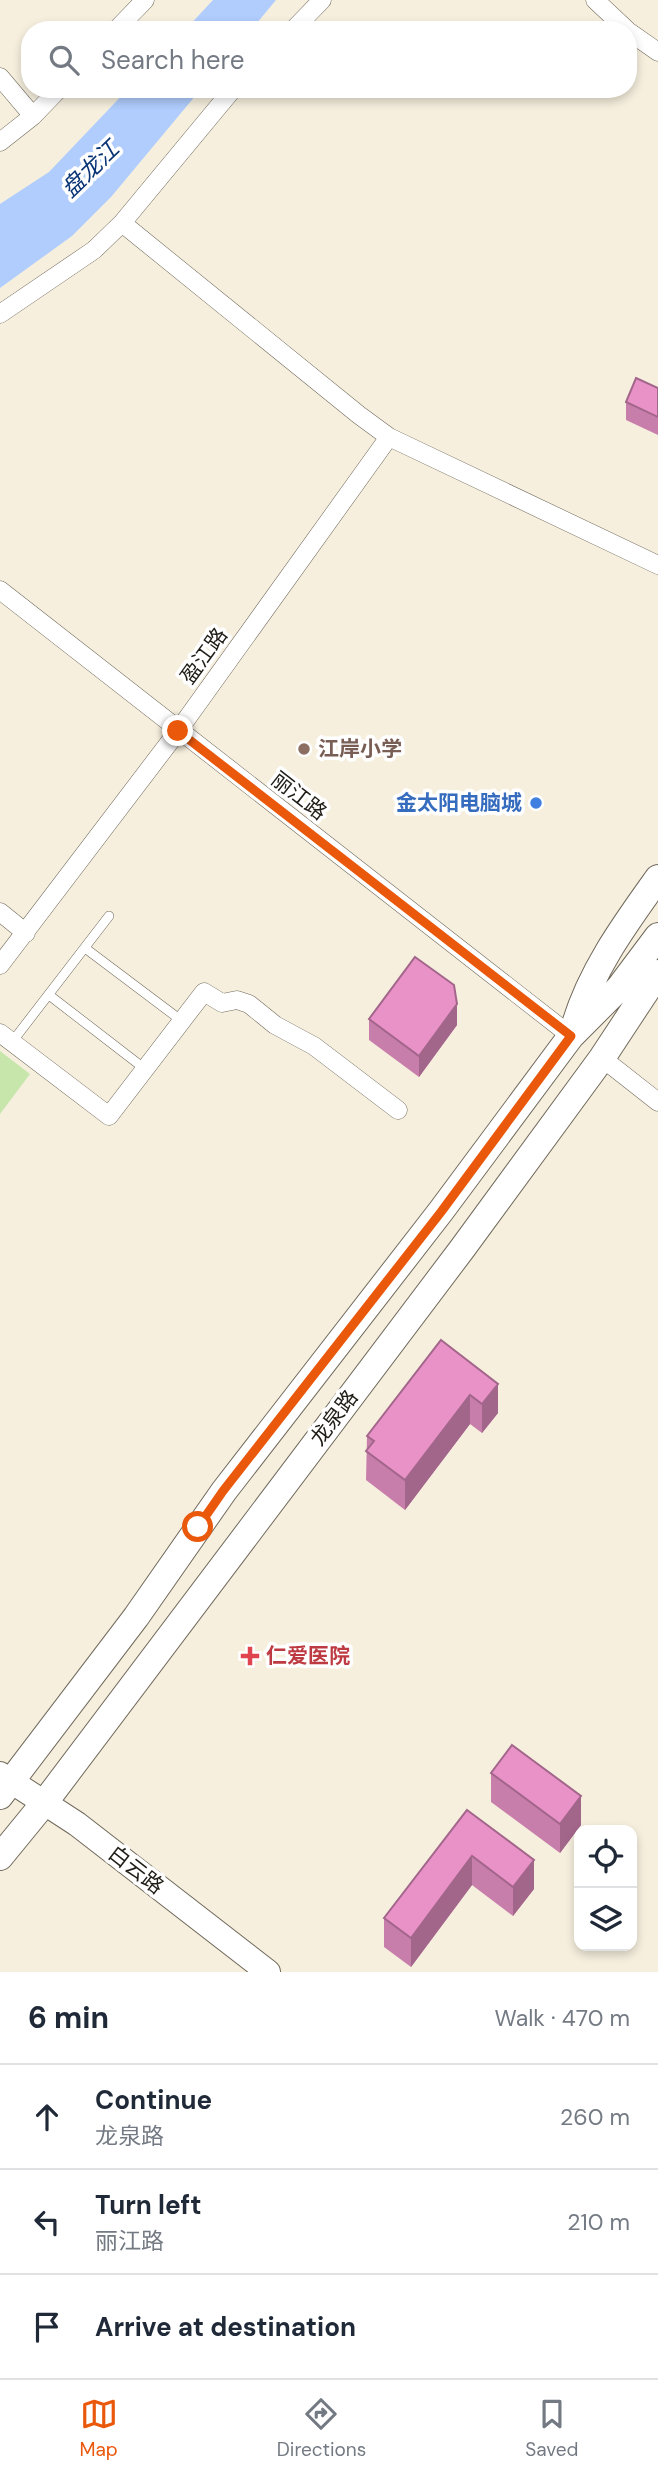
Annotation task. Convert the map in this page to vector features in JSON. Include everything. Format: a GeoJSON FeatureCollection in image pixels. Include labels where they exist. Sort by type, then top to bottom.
{"type":"FeatureCollection","features":[{"type":"Feature","properties":{"kind":"main road"},"geometry":{"type":"LineString","coordinates":[[571,1036],[590,985],[627,922],[658,878]]}},
{"type":"Feature","properties":{"kind":"main road","name":"龙泉路"},"geometry":{"type":"LineString","coordinates":[[4,1784],[136,1617],[223,1491],[441,1212],[571,1036],[619,988],[649,931],[658,901]]}},
{"type":"Feature","properties":{"kind":"main road","name":"龙泉路"},"geometry":{"type":"LineString","coordinates":[[0,1857],[45,1802],[462,1250],[602,1058],[658,973]]}},
{"type":"Feature","properties":{"kind":"main road","name":"白云路"},"geometry":{"type":"LineString","coordinates":[[4,1784],[45,1802],[268,1972]]}},
{"type":"Feature","properties":{"kind":"street"},"geometry":{"type":"LineString","coordinates":[[125,21],[145,0]]}},
{"type":"Feature","properties":{"kind":"street"},"geometry":{"type":"LineString","coordinates":[[301,21],[321,0]]}},
{"type":"Feature","properties":{"kind":"street"},"geometry":{"type":"LineString","coordinates":[[595,0],[618,21]]}},
{"type":"Feature","properties":{"kind":"street"},"geometry":{"type":"LineString","coordinates":[[637,37],[658,52]]}},
{"type":"Feature","properties":{"kind":"street"},"geometry":{"type":"LineString","coordinates":[[0,77],[33,116]]}},
{"type":"Feature","properties":{"kind":"street"},"geometry":{"type":"LineString","coordinates":[[0,142],[33,116],[50,98]]}},
{"type":"Feature","properties":{"kind":"street"},"geometry":{"type":"LineString","coordinates":[[0,314],[94,250],[122,223],[226,98]]}},
{"type":"Feature","properties":{"kind":"street"},"geometry":{"type":"LineString","coordinates":[[122,223],[359,415],[389,436],[658,565]]}},
{"type":"Feature","properties":{"kind":"street","name":"盈江路"},"geometry":{"type":"LineString","coordinates":[[0,965],[178,731],[389,436]]}},
{"type":"Feature","properties":{"kind":"street","name":"丽江路"},"geometry":{"type":"LineString","coordinates":[[0,590],[571,1036]]}},
{"type":"Feature","properties":{"kind":"street"},"geometry":{"type":"LineString","coordinates":[[0,912],[26,933]]}},
{"type":"Feature","properties":{"kind":"street"},"geometry":{"type":"LineString","coordinates":[[6,1038],[109,1116],[204,992],[222,1003],[237,1000],[249,1004],[275,1025],[314,1046],[398,1111]]}},
{"type":"Feature","properties":{"kind":"street"},"geometry":{"type":"LineString","coordinates":[[602,1058],[658,1102]]}},
{"type":"Feature","properties":{"kind":"lane"},"geometry":{"type":"LineString","coordinates":[[6,1038],[48,995],[109,916]]}},
{"type":"Feature","properties":{"kind":"lane"},"geometry":{"type":"LineString","coordinates":[[85,947],[182,1021]]}},
{"type":"Feature","properties":{"kind":"lane"},"geometry":{"type":"LineString","coordinates":[[48,995],[145,1069]]}},
{"type":"Feature","properties":{"kind":"green space"},"geometry":{"type":"Polygon","coordinates":[[[0,1051],[30,1074],[0,1114],[0,1051]]]}},
{"type":"Feature","properties":{"kind":"water"},"geometry":{"type":"Polygon","coordinates":[[[213,0],[276,0],[258,21],[193,21],[213,0]]]}},
{"type":"Feature","properties":{"kind":"water","name":"盘龙江"},"geometry":{"type":"Polygon","coordinates":[[[119,98],[194,98],[111,197],[72,236],[0,288],[0,204],[49,172],[119,98]]]}},
{"type":"Feature","properties":{"kind":"building"},"geometry":{"type":"Polygon","coordinates":[[[636,378],[658,388],[658,417],[626,402],[636,378]]]}},
{"type":"Feature","properties":{"kind":"building"},"geometry":{"type":"Polygon","coordinates":[[[415,957],[454,985],[457,1004],[419,1056],[369,1019],[415,957]]]}},
{"type":"Feature","properties":{"kind":"building"},"geometry":{"type":"Polygon","coordinates":[[[441,1340],[498,1384],[482,1404],[470,1395],[405,1480],[366,1451],[374,1441],[367,1436],[441,1340]]]}},
{"type":"Feature","properties":{"kind":"building"},"geometry":{"type":"Polygon","coordinates":[[[512,1745],[581,1796],[560,1824],[491,1773],[512,1745]]]}},
{"type":"Feature","properties":{"kind":"building"},"geometry":{"type":"Polygon","coordinates":[[[467,1810],[534,1860],[513,1887],[472,1856],[411,1938],[384,1918],[467,1810]]]}},
{"type":"Feature","properties":{"kind":"place","name":"江岸小学"},"geometry":{"type":"Point","coordinates":[304,749]}},
{"type":"Feature","properties":{"kind":"place","name":"金太阳电脑城"},"geometry":{"type":"Point","coordinates":[536,803]}},
{"type":"Feature","properties":{"kind":"place","name":"仁爱医院"},"geometry":{"type":"Point","coordinates":[250,1656]}},
{"type":"Feature","properties":{"kind":"route"},"geometry":{"type":"LineString","coordinates":[[178,731],[571,1036],[441,1212],[223,1491],[198,1527]]}}]}
